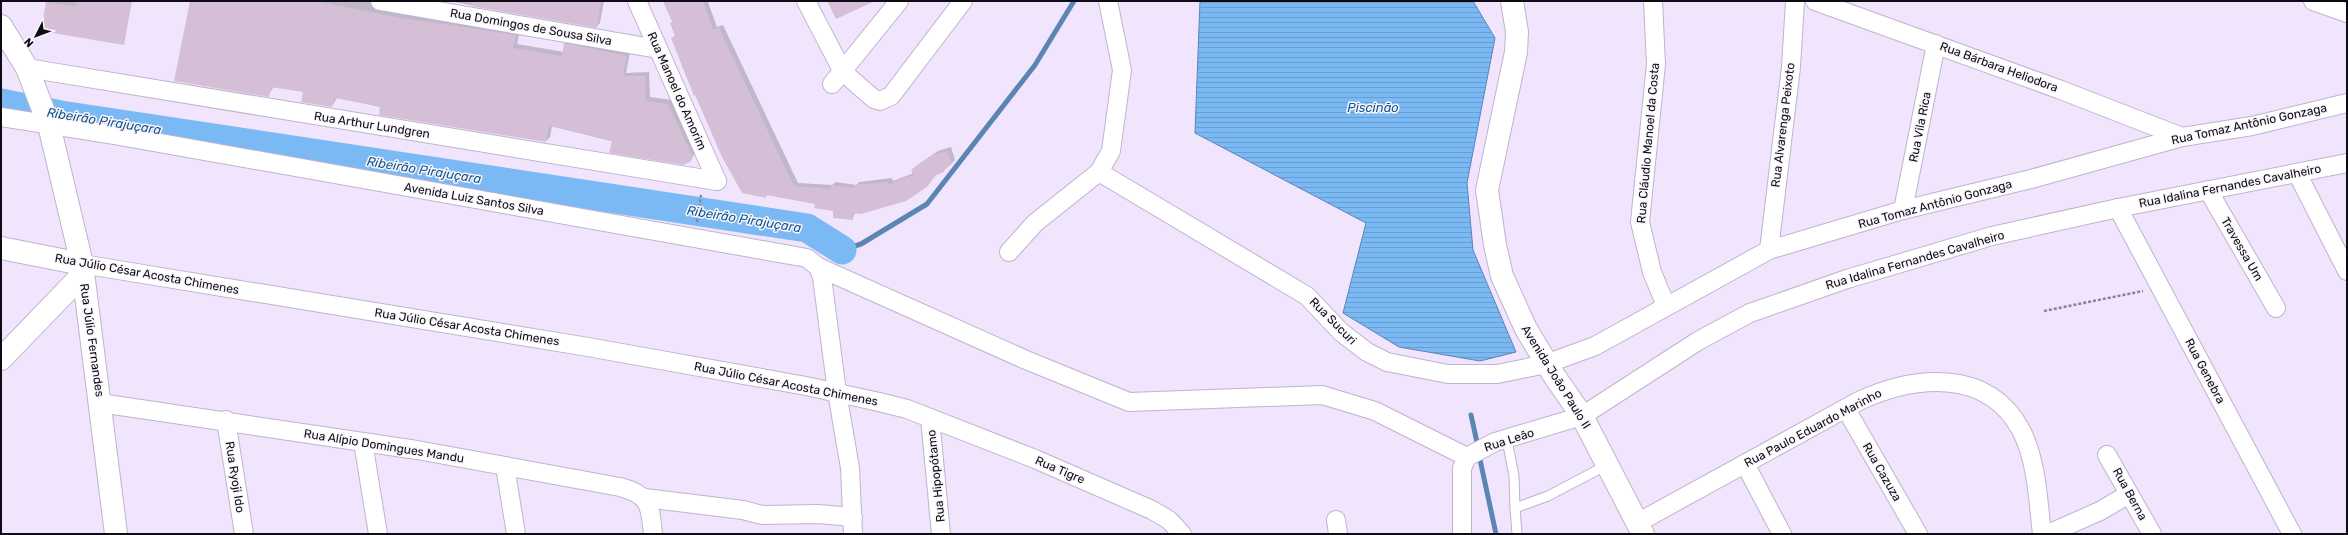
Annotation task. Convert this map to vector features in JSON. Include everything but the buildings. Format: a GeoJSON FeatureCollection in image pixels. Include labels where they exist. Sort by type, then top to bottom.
{"type":"FeatureCollection","features":[{"type":"Feature","properties":{"kind":"street","name":"Rua Domingos de Sousa Silva"},"geometry":{"type":"LineString","coordinates":[[380,1],[658,49]]}},
{"type":"Feature","properties":{"kind":"street","name":"Rua Manoel do Amorim"},"geometry":{"type":"LineString","coordinates":[[637,1],[717,181]]}},
{"type":"Feature","properties":{"kind":"street"},"geometry":{"type":"LineString","coordinates":[[806,1],[837,78],[880,101],[891,96],[963,1]]}},
{"type":"Feature","properties":{"kind":"street"},"geometry":{"type":"LineString","coordinates":[[837,78],[898,1]]}},
{"type":"Feature","properties":{"kind":"street"},"geometry":{"type":"LineString","coordinates":[[1009,252],[1035,223],[1099,172],[1111,151],[1122,70],[1108,1]]}},
{"type":"Feature","properties":{"kind":"street","name":"Avenida João Paulo II"},"geometry":{"type":"LineString","coordinates":[[1512,1],[1517,32],[1516,52],[1487,190],[1494,246],[1502,276],[1526,329],[1550,370],[1578,410],[1640,528]]}},
{"type":"Feature","properties":{"kind":"street","name":"Rua Cláudio Manoel da Costa"},"geometry":{"type":"LineString","coordinates":[[1653,1],[1655,84],[1645,154],[1640,222],[1652,272],[1666,306]]}},
{"type":"Feature","properties":{"kind":"street","name":"Rua Alvarenga Peixoto"},"geometry":{"type":"LineString","coordinates":[[1769,250],[1791,67],[1795,1]]}},
{"type":"Feature","properties":{"kind":"street","name":"Rua Bárbara Heliodora"},"geometry":{"type":"LineString","coordinates":[[1815,1],[1936,44],[2182,137]]}},
{"type":"Feature","properties":{"kind":"street"},"geometry":{"type":"LineString","coordinates":[[2314,1],[2347,13]]}},
{"type":"Feature","properties":{"kind":"street","name":"Rua Júlio Fernandes"},"geometry":{"type":"LineString","coordinates":[[1,26],[29,76],[47,120],[82,269],[116,534]]}},
{"type":"Feature","properties":{"kind":"street","name":"Rua Vila Rica"},"geometry":{"type":"LineString","coordinates":[[1903,210],[1936,44]]}},
{"type":"Feature","properties":{"kind":"street","name":"Rua Arthur Lundgren"},"geometry":{"type":"LineString","coordinates":[[29,76],[717,181]]}},
{"type":"Feature","properties":{"kind":"street","name":"Rua Tomaz Antônio Gonzaga"},"geometry":{"type":"LineString","coordinates":[[1550,370],[1769,250],[1903,210],[2031,179],[2182,137],[2252,126],[2347,103]]}},
{"type":"Feature","properties":{"kind":"street","name":"Avenida Luiz Santos Silva"},"geometry":{"type":"LineString","coordinates":[[1,117],[47,120],[115,135],[807,258],[818,268],[1019,357],[1129,402],[1322,395],[1375,411],[1467,457]]}},
{"type":"Feature","properties":{"kind":"street","name":"Rua Idalina Fernandes Cavalheiro"},"geometry":{"type":"LineString","coordinates":[[1578,410],[1750,313],[1915,258],[1992,236],[2118,208],[2347,164]]}},
{"type":"Feature","properties":{"kind":"street","name":"Rua Sucuri"},"geometry":{"type":"LineString","coordinates":[[1099,172],[1307,296],[1353,343],[1387,362],[1448,374],[1497,374],[1550,370]]}},
{"type":"Feature","properties":{"kind":"street"},"geometry":{"type":"LineString","coordinates":[[2297,173],[2347,271]]}},
{"type":"Feature","properties":{"kind":"street","name":"Travessa Um"},"geometry":{"type":"LineString","coordinates":[[2208,190],[2276,308]]}},
{"type":"Feature","properties":{"kind":"street","name":"Rua Genebra"},"geometry":{"type":"LineString","coordinates":[[2118,208],[2292,534]]}},
{"type":"Feature","properties":{"kind":"street","name":"Rua Júlio César Acosta Chimenes"},"geometry":{"type":"LineString","coordinates":[[1,248],[82,269],[588,347],[837,392],[908,409],[930,418]]}},
{"type":"Feature","properties":{"kind":"street"},"geometry":{"type":"LineString","coordinates":[[652,526],[644,498],[743,510],[762,515],[818,514],[853,525],[850,468],[837,392],[824,292],[818,268]]}},
{"type":"Feature","properties":{"kind":"street"},"geometry":{"type":"LineString","coordinates":[[1,359],[82,269]]}},
{"type":"Feature","properties":{"kind":"street","name":"Rua Paulo Eduardo Marinho"},"geometry":{"type":"LineString","coordinates":[[1640,528],[1745,464],[1884,390],[1918,383],[1951,382],[1971,387],[1995,400],[2012,416],[2028,449],[2035,476],[2042,534]]}},
{"type":"Feature","properties":{"kind":"street","name":"Rua Alípio Domingues Mandu"},"geometry":{"type":"LineString","coordinates":[[100,403],[226,420],[506,466],[620,486],[637,492],[644,498]]}},
{"type":"Feature","properties":{"kind":"street","name":"Rua Cazuza"},"geometry":{"type":"LineString","coordinates":[[1846,409],[1918,534]]}},
{"type":"Feature","properties":{"kind":"street","name":"Rua Leão"},"geometry":{"type":"LineString","coordinates":[[1467,457],[1495,442],[1506,440],[1578,410]]}},
{"type":"Feature","properties":{"kind":"street","name":"Rua Hipopótamo"},"geometry":{"type":"LineString","coordinates":[[930,418],[941,534]]}},
{"type":"Feature","properties":{"kind":"street","name":"Rua Tigre"},"geometry":{"type":"LineString","coordinates":[[930,418],[1035,459],[1152,510],[1169,520],[1182,534]]}},
{"type":"Feature","properties":{"kind":"street","name":"Rua Ryoji Ido"},"geometry":{"type":"LineString","coordinates":[[226,420],[244,534]]}},
{"type":"Feature","properties":{"kind":"street"},"geometry":{"type":"LineString","coordinates":[[363,442],[378,534]]}},
{"type":"Feature","properties":{"kind":"street","name":"Rua Berna"},"geometry":{"type":"LineString","coordinates":[[2107,455],[2152,534]]}},
{"type":"Feature","properties":{"kind":"street"},"geometry":{"type":"LineString","coordinates":[[1462,534],[1462,468],[1467,457]]}},
{"type":"Feature","properties":{"kind":"street"},"geometry":{"type":"LineString","coordinates":[[1745,464],[1782,534]]}},
{"type":"Feature","properties":{"kind":"street"},"geometry":{"type":"LineString","coordinates":[[506,466],[516,534]]}},
{"type":"Feature","properties":{"kind":"street"},"geometry":{"type":"LineString","coordinates":[[2048,534],[2100,511],[2129,494]]}},
{"type":"Feature","properties":{"kind":"lane"},"geometry":{"type":"LineString","coordinates":[[1506,440],[1514,476],[1517,534]]}},
{"type":"Feature","properties":{"kind":"lane"},"geometry":{"type":"LineString","coordinates":[[1515,508],[1548,496],[1607,465]]}},
{"type":"Feature","properties":{"kind":"path"},"geometry":{"type":"LineString","coordinates":[[697,225],[701,194]]}},
{"type":"Feature","properties":{"kind":"path"},"geometry":{"type":"LineString","coordinates":[[2044,311],[2161,287]]}},
{"type":"Feature","properties":{"kind":"water","name":"Piscinão"},"geometry":{"type":"Polygon","coordinates":[[[1200,1],[1473,1],[1495,38],[1467,183],[1473,250],[1516,352],[1480,361],[1399,347],[1343,313],[1366,223],[1195,133],[1200,1]]]}},
{"type":"Feature","properties":{"kind":"waterway"},"geometry":{"type":"LineString","coordinates":[[842,250],[861,244],[927,204],[1035,65],[1074,1]]}},
{"type":"Feature","properties":{"kind":"waterway","name":"Ribeirão Pirajuçara"},"geometry":{"type":"LineString","coordinates":[[1,103],[61,115],[807,228],[842,250]]}},
{"type":"Feature","properties":{"kind":"waterway"},"geometry":{"type":"LineString","coordinates":[[1471,415],[1478,447]]}},
{"type":"Feature","properties":{"kind":"waterway"},"geometry":{"type":"LineString","coordinates":[[1479,455],[1496,534]]}}]}
